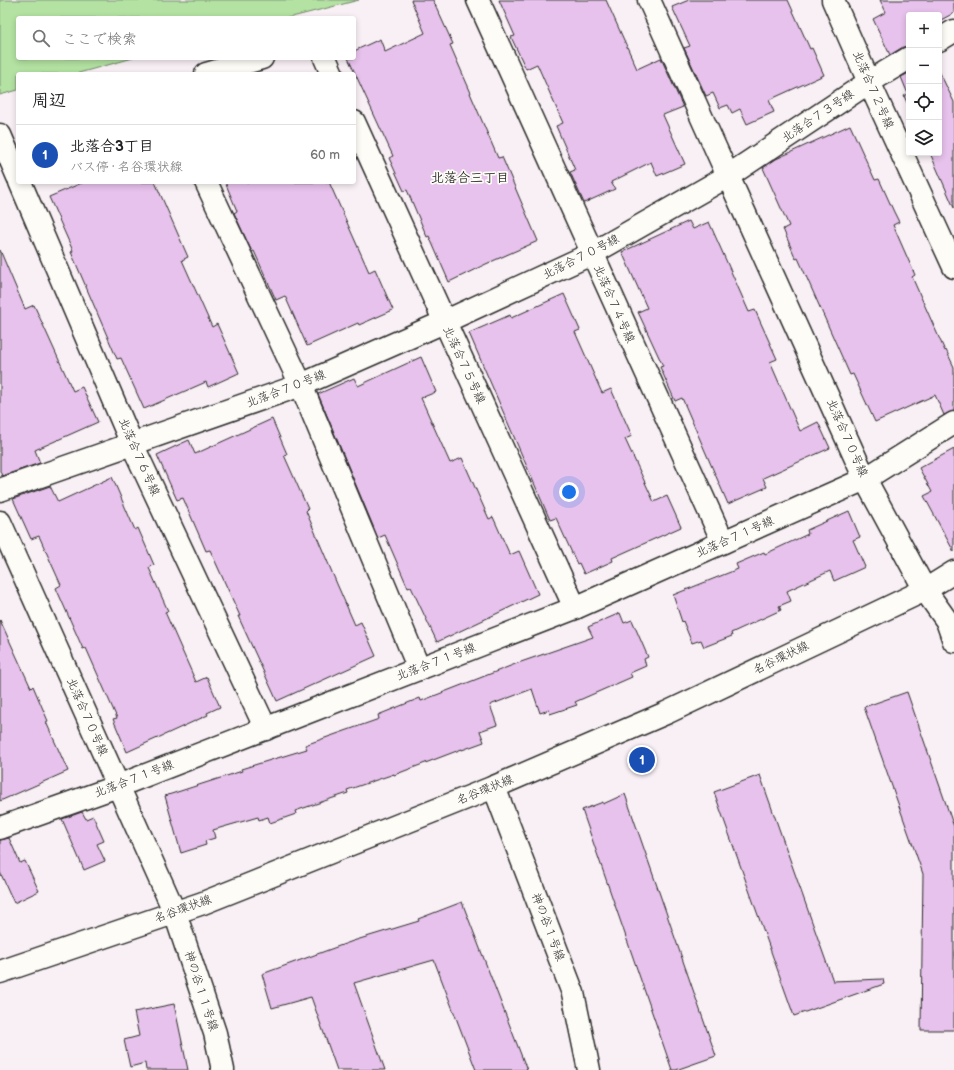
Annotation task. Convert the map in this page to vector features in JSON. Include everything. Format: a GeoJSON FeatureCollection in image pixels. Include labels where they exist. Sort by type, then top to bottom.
{"type":"FeatureCollection","features":[{"type":"Feature","properties":{"kind":"street","name":"北落合７４号線"},"geometry":{"type":"LineString","coordinates":[[478,0],[722,542]]}},
{"type":"Feature","properties":{"kind":"street"},"geometry":{"type":"LineString","coordinates":[[649,0],[728,176]]}},
{"type":"Feature","properties":{"kind":"street","name":"北落合７２号線"},"geometry":{"type":"LineString","coordinates":[[833,0],[954,267]]}},
{"type":"Feature","properties":{"kind":"street"},"geometry":{"type":"LineString","coordinates":[[942,38],[954,30]]}},
{"type":"Feature","properties":{"kind":"street"},"geometry":{"type":"LineString","coordinates":[[213,72],[255,60]]}},
{"type":"Feature","properties":{"kind":"street"},"geometry":{"type":"LineString","coordinates":[[326,60],[331,72]]}},
{"type":"Feature","properties":{"kind":"street","name":"北落合７３号線"},"geometry":{"type":"LineString","coordinates":[[728,176],[869,82],[906,60]]}},
{"type":"Feature","properties":{"kind":"street","name":"北落合７５号線"},"geometry":{"type":"LineString","coordinates":[[356,126],[444,322],[576,608]]}},
{"type":"Feature","properties":{"kind":"street"},"geometry":{"type":"LineString","coordinates":[[0,135],[16,172]]}},
{"type":"Feature","properties":{"kind":"street","name":"北落合７０号線"},"geometry":{"type":"LineString","coordinates":[[0,490],[301,385],[444,322],[592,254],[728,176],[865,479],[925,590]]}},
{"type":"Feature","properties":{"kind":"street","name":"北落合７６号線"},"geometry":{"type":"LineString","coordinates":[[21,184],[132,444],[266,729]]}},
{"type":"Feature","properties":{"kind":"street"},"geometry":{"type":"LineString","coordinates":[[207,184],[301,385],[419,669]]}},
{"type":"Feature","properties":{"kind":"street"},"geometry":{"type":"LineString","coordinates":[[865,479],[954,423]]}},
{"type":"Feature","properties":{"kind":"street","name":"北落合７１号線"},"geometry":{"type":"LineString","coordinates":[[0,828],[118,786],[576,608],[865,479]]}},
{"type":"Feature","properties":{"kind":"street","name":"北落合７０号線"},"geometry":{"type":"LineString","coordinates":[[0,522],[175,913]]}},
{"type":"Feature","properties":{"kind":"street","name":"名谷環状線"},"geometry":{"type":"LineString","coordinates":[[0,972],[175,913],[494,787],[666,714],[925,590],[954,572]]}},
{"type":"Feature","properties":{"kind":"street"},"geometry":{"type":"LineString","coordinates":[[925,590],[947,621],[954,641]]}},
{"type":"Feature","properties":{"kind":"street","name":"神の谷１号線"},"geometry":{"type":"LineString","coordinates":[[494,787],[573,993],[589,1070]]}},
{"type":"Feature","properties":{"kind":"street","name":"神の谷１１号線"},"geometry":{"type":"LineString","coordinates":[[175,913],[215,1032],[223,1070]]}},
{"type":"Feature","properties":{"kind":"green space"},"geometry":{"type":"Polygon","coordinates":[[[0,0],[359,0],[296,16],[16,16],[16,60],[126,60],[82,72],[16,72],[16,91],[0,95],[0,0]]]}},
{"type":"Feature","properties":{"kind":"building"},"geometry":{"type":"Polygon","coordinates":[[[411,0],[433,0],[453,44],[450,45],[498,158],[502,157],[538,241],[449,282],[429,236],[427,237],[407,190],[404,191],[389,158],[393,156],[356,75],[356,72],[354,72],[349,60],[356,60],[356,50],[380,39],[385,52],[425,33],[411,0]]]}},
{"type":"Feature","properties":{"kind":"building"},"geometry":{"type":"Polygon","coordinates":[[[499,0],[606,0],[637,69],[661,58],[683,107],[663,115],[685,164],[657,176],[651,162],[611,182],[615,189],[584,203],[570,172],[575,170],[556,126],[563,123],[537,64],[526,69],[511,37],[515,36],[499,0]]]}},
{"type":"Feature","properties":{"kind":"building"},"geometry":{"type":"Polygon","coordinates":[[[689,0],[788,0],[810,49],[812,48],[824,75],[769,100],[774,112],[747,124],[740,109],[732,113],[728,105],[720,108],[713,93],[706,96],[684,48],[690,46],[672,7],[689,0]]]}},
{"type":"Feature","properties":{"kind":"building"},"geometry":{"type":"Polygon","coordinates":[[[880,0],[954,0],[954,13],[942,19],[942,12],[906,12],[906,46],[890,55],[873,19],[886,12],[880,0]]]}},
{"type":"Feature","properties":{"kind":"building"},"geometry":{"type":"Polygon","coordinates":[[[906,74],[906,89],[901,77],[906,74]]]}},
{"type":"Feature","properties":{"kind":"building"},"geometry":{"type":"Polygon","coordinates":[[[942,77],[954,102],[954,208],[931,156],[942,156],[942,77]]]}},
{"type":"Feature","properties":{"kind":"building"},"geometry":{"type":"Polygon","coordinates":[[[850,125],[875,180],[879,179],[899,222],[893,225],[915,275],[912,277],[945,351],[946,350],[954,367],[954,411],[944,415],[935,395],[875,422],[853,374],[850,375],[798,258],[796,259],[783,229],[789,226],[763,168],[776,159],[850,125]]]}},
{"type":"Feature","properties":{"kind":"building"},"geometry":{"type":"Polygon","coordinates":[[[79,184],[156,184],[188,257],[182,260],[212,327],[217,324],[239,373],[208,387],[206,382],[144,409],[121,358],[117,359],[71,252],[73,251],[49,197],[79,184]]]}},
{"type":"Feature","properties":{"kind":"building"},"geometry":{"type":"Polygon","coordinates":[[[226,184],[330,184],[369,272],[375,269],[393,310],[359,325],[358,323],[307,346],[285,296],[276,300],[254,251],[252,252],[234,213],[237,211],[226,184]]]}},
{"type":"Feature","properties":{"kind":"building"},"geometry":{"type":"Polygon","coordinates":[[[689,221],[693,229],[709,222],[749,312],[755,310],[777,359],[770,362],[800,431],[818,422],[830,448],[763,478],[767,487],[728,504],[682,398],[675,401],[660,367],[663,366],[638,312],[647,308],[622,252],[689,221]]]}},
{"type":"Feature","properties":{"kind":"building"},"geometry":{"type":"Polygon","coordinates":[[[0,250],[25,309],[34,305],[73,391],[82,387],[98,422],[35,450],[40,463],[2,476],[0,471],[0,250]]]}},
{"type":"Feature","properties":{"kind":"building"},"geometry":{"type":"Polygon","coordinates":[[[564,294],[580,330],[575,332],[602,393],[611,389],[632,436],[625,439],[654,502],[667,496],[681,527],[612,558],[613,561],[584,574],[579,563],[577,564],[556,518],[550,520],[469,333],[510,315],[511,318],[564,294]]]}},
{"type":"Feature","properties":{"kind":"building"},"geometry":{"type":"Polygon","coordinates":[[[421,357],[436,392],[421,398],[450,463],[462,458],[489,519],[493,517],[510,555],[519,551],[538,594],[437,642],[411,587],[408,588],[385,535],[378,538],[318,394],[354,378],[358,386],[421,357]]]}},
{"type":"Feature","properties":{"kind":"building"},"geometry":{"type":"Polygon","coordinates":[[[272,419],[287,454],[284,455],[308,509],[306,511],[337,584],[355,625],[361,622],[376,656],[277,701],[210,550],[206,551],[183,498],[177,500],[157,455],[189,440],[195,454],[272,419]]]}},
{"type":"Feature","properties":{"kind":"building"},"geometry":{"type":"Polygon","coordinates":[[[954,449],[954,552],[924,496],[932,492],[919,468],[954,449]]]}},
{"type":"Feature","properties":{"kind":"building"},"geometry":{"type":"Polygon","coordinates":[[[112,477],[135,530],[138,528],[154,565],[149,568],[168,611],[165,612],[196,682],[207,677],[220,707],[207,713],[208,715],[127,752],[113,719],[117,718],[86,648],[83,649],[56,588],[61,585],[39,536],[31,539],[13,499],[50,486],[58,502],[112,477]]]}},
{"type":"Feature","properties":{"kind":"building"},"geometry":{"type":"Polygon","coordinates":[[[849,511],[860,537],[853,540],[865,567],[834,581],[830,571],[787,591],[791,601],[779,606],[781,610],[731,633],[732,636],[704,647],[701,640],[692,643],[683,621],[682,622],[673,595],[738,569],[736,564],[764,552],[765,554],[808,534],[807,530],[849,511]]]}},
{"type":"Feature","properties":{"kind":"building"},"geometry":{"type":"Polygon","coordinates":[[[620,613],[624,623],[632,620],[648,657],[644,659],[646,666],[630,673],[632,677],[575,702],[577,705],[550,714],[549,710],[540,713],[532,689],[490,705],[497,725],[480,731],[484,742],[394,775],[347,790],[348,793],[295,811],[296,814],[270,823],[268,817],[259,820],[258,817],[213,830],[215,838],[205,841],[206,845],[181,853],[165,796],[242,771],[241,769],[307,749],[305,745],[379,719],[378,715],[420,698],[421,701],[518,663],[593,637],[588,627],[620,613]]]}},
{"type":"Feature","properties":{"kind":"building"},"geometry":{"type":"Polygon","coordinates":[[[0,620],[31,688],[33,686],[48,721],[46,722],[68,771],[0,801],[0,620]]]}},
{"type":"Feature","properties":{"kind":"building"},"geometry":{"type":"Polygon","coordinates":[[[907,692],[954,827],[954,1030],[921,1030],[923,874],[864,707],[907,692]]]}},
{"type":"Feature","properties":{"kind":"building"},"geometry":{"type":"Polygon","coordinates":[[[760,775],[833,981],[883,979],[884,984],[794,1016],[714,792],[760,775]]]}},
{"type":"Feature","properties":{"kind":"building"},"geometry":{"type":"Polygon","coordinates":[[[625,794],[716,1056],[676,1070],[672,1070],[582,810],[603,802],[603,804],[625,794]]]}},
{"type":"Feature","properties":{"kind":"building"},"geometry":{"type":"Polygon","coordinates":[[[82,812],[86,819],[93,816],[104,841],[97,844],[105,861],[84,870],[62,819],[82,812]]]}},
{"type":"Feature","properties":{"kind":"building"},"geometry":{"type":"Polygon","coordinates":[[[9,838],[20,863],[25,861],[39,891],[14,903],[0,872],[0,840],[9,838]]]}},
{"type":"Feature","properties":{"kind":"building"},"geometry":{"type":"Polygon","coordinates":[[[462,902],[527,1070],[476,1070],[434,960],[354,983],[385,1070],[337,1070],[311,997],[272,1008],[262,974],[353,941],[419,921],[418,919],[462,902]]]}},
{"type":"Feature","properties":{"kind":"building"},"geometry":{"type":"Polygon","coordinates":[[[174,1004],[188,1070],[146,1070],[145,1063],[130,1067],[124,1040],[139,1036],[134,1012],[174,1004]]]}},
{"type":"Feature","properties":{"kind":"place","name":"北落合3丁目"},"geometry":{"type":"Point","coordinates":[642,760]}},
{"type":"Feature","properties":{"kind":"district","name":"北落合三丁目"},"geometry":{"type":"Point","coordinates":[470,178]}}]}
